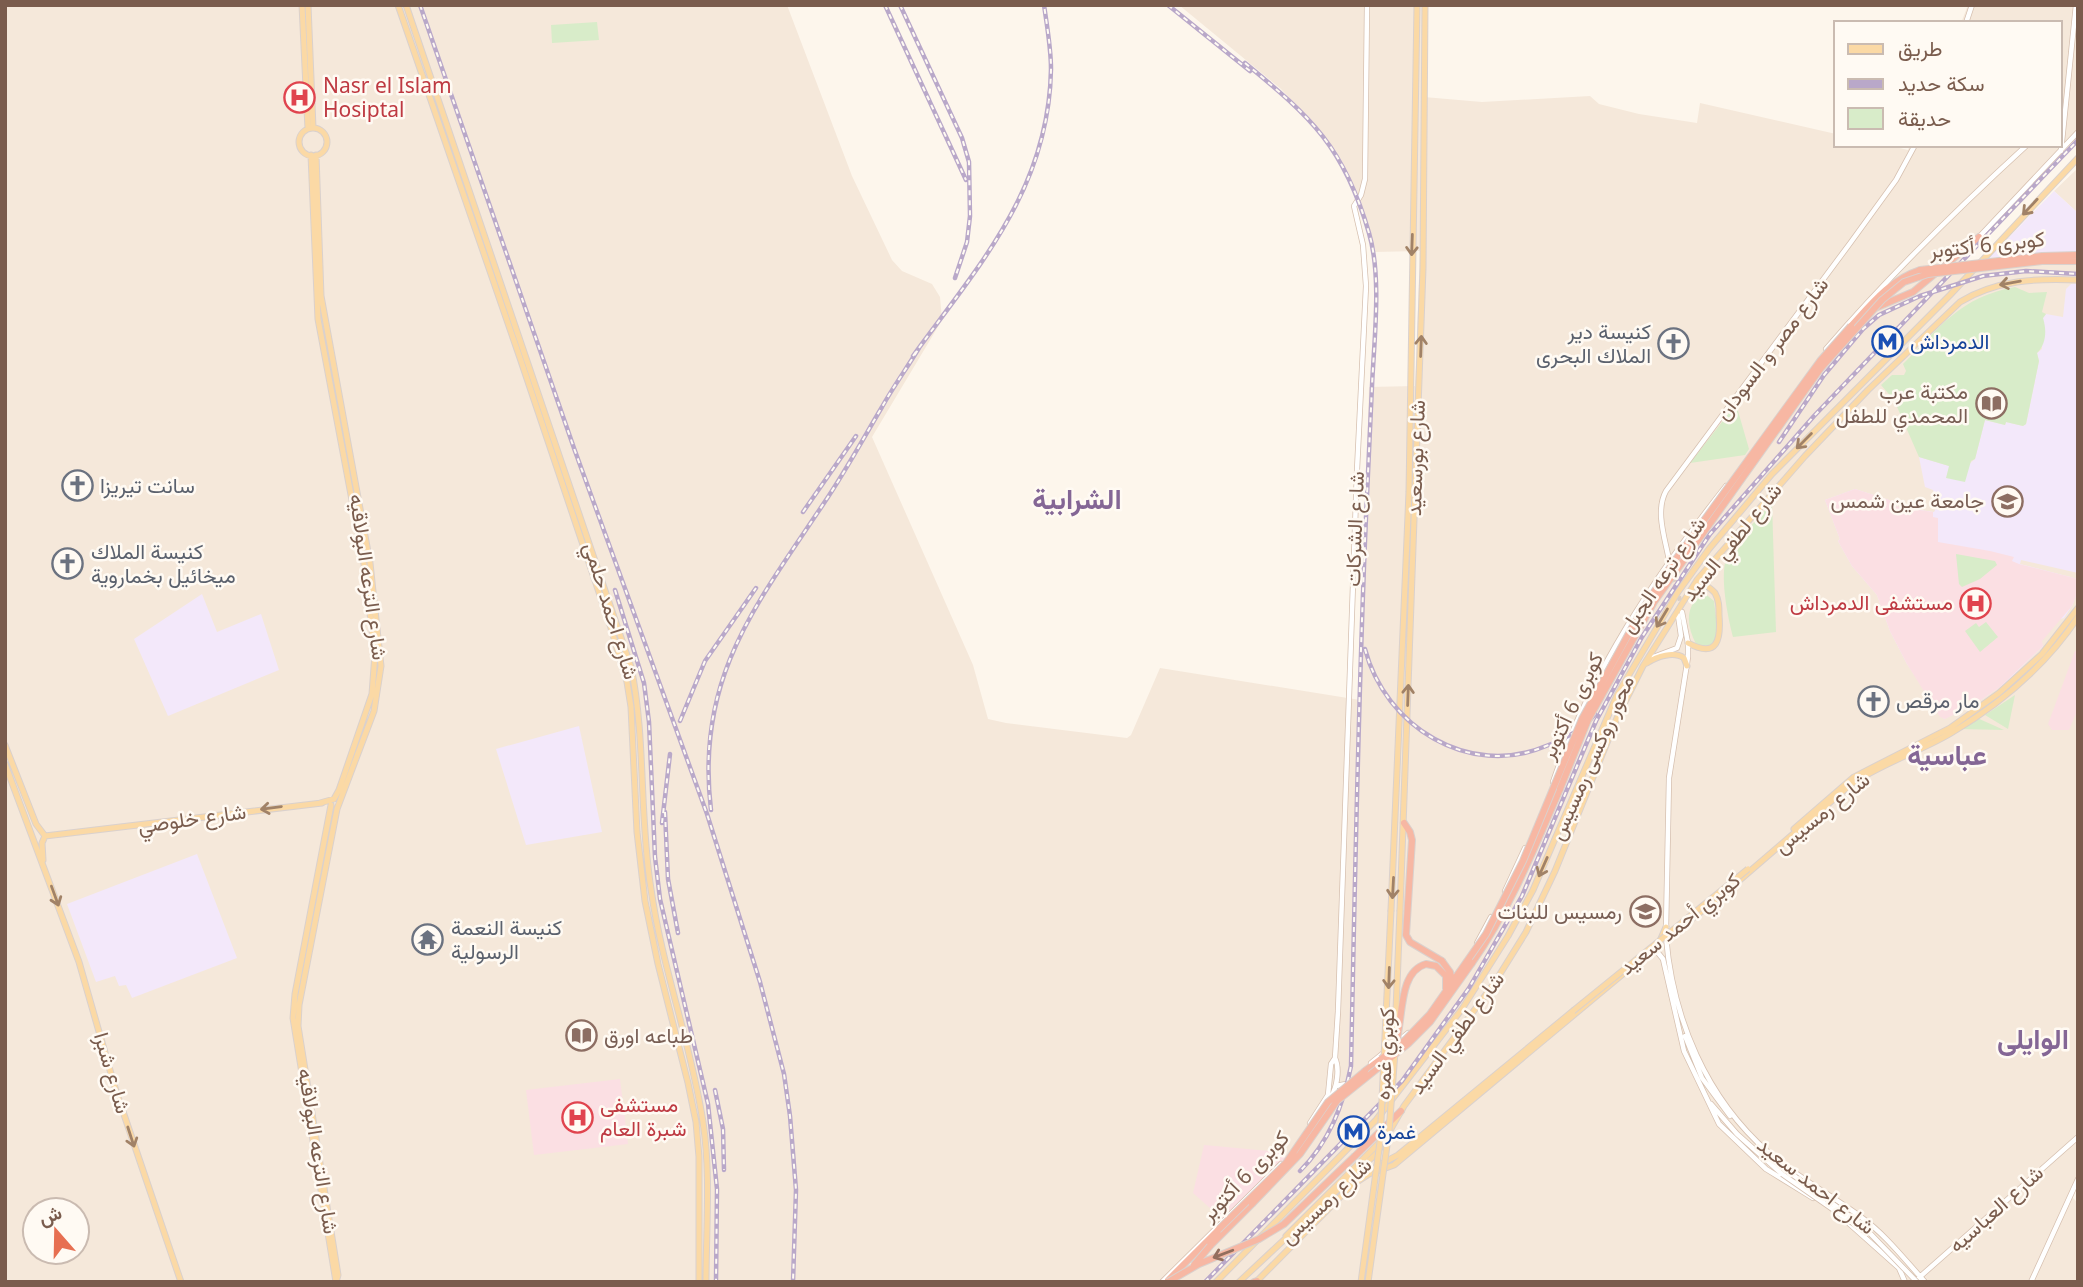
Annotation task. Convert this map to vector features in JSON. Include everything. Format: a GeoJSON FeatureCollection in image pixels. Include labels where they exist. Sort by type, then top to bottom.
{"type":"FeatureCollection","features":[{"type":"Feature","properties":{"kind":"highway"},"geometry":{"type":"LineString","coordinates":[[1875,308],[1913,292],[1979,237]]}},
{"type":"Feature","properties":{"kind":"highway","name":"كوبرى 6 أكتوبر"},"geometry":{"type":"LineString","coordinates":[[1165,1282],[1286,1163],[1328,1102],[1405,1040],[1425,1021],[1443,996],[1486,934],[1506,896],[1582,719],[1639,615],[1673,563],[1828,351],[1886,288],[1911,273],[1964,263],[2078,255]]}},
{"type":"Feature","properties":{"kind":"highway","name":"كوبرى 6 أكتوبر"},"geometry":{"type":"LineString","coordinates":[[1177,1282],[1292,1164],[1337,1101],[1419,1035],[1454,991],[1505,912],[1531,858],[1588,720],[1654,602],[1816,375],[1875,308],[1898,286],[1928,274],[2042,261],[2078,261]]}},
{"type":"Feature","properties":{"kind":"highway"},"geometry":{"type":"LineString","coordinates":[[1404,823],[1412,841],[1406,935],[1410,942],[1443,961],[1454,991]]}},
{"type":"Feature","properties":{"kind":"highway"},"geometry":{"type":"LineString","coordinates":[[1395,1046],[1400,1031],[1406,986],[1412,971],[1426,964],[1440,969],[1447,979],[1443,996]]}},
{"type":"Feature","properties":{"kind":"highway"},"geometry":{"type":"LineString","coordinates":[[1165,1282],[1199,1264],[1259,1239],[1284,1224],[1401,1111]]}},
{"type":"Feature","properties":{"kind":"highway"},"geometry":{"type":"LineString","coordinates":[[1177,1282],[1199,1264]]}},
{"type":"Feature","properties":{"kind":"main road"},"geometry":{"type":"LineString","coordinates":[[302,5],[311,129]]}},
{"type":"Feature","properties":{"kind":"main road"},"geometry":{"type":"LineString","coordinates":[[308,5],[311,129]]}},
{"type":"Feature","properties":{"kind":"main road","name":"شارع احمد حلمي"},"geometry":{"type":"LineString","coordinates":[[398,5],[603,594],[628,654],[634,680],[644,831],[653,906],[703,1121],[706,1282]]}},
{"type":"Feature","properties":{"kind":"main road","name":"شارع احمد حلمي"},"geometry":{"type":"LineString","coordinates":[[406,5],[603,594],[622,664],[631,707],[638,840],[650,926],[696,1122],[699,1157],[699,1282]]}},
{"type":"Feature","properties":{"kind":"main road","name":"شارع الشركات"},"geometry":{"type":"LineString","coordinates":[[1319,1110],[1332,1096],[1336,1087],[1366,286],[1363,245],[1353,206],[1361,195],[1365,179],[1367,5]]}},
{"type":"Feature","properties":{"kind":"main road","name":"شارع بورسعيد"},"geometry":{"type":"LineString","coordinates":[[1391,910],[1412,390],[1411,269],[1418,5]]}},
{"type":"Feature","properties":{"kind":"main road","name":"شارع بورسعيد"},"geometry":{"type":"LineString","coordinates":[[1400,910],[1423,282],[1425,5]]}},
{"type":"Feature","properties":{"kind":"main road"},"geometry":{"type":"LineString","coordinates":[[2062,112],[2076,5]]}},
{"type":"Feature","properties":{"kind":"main road"},"geometry":{"type":"LineString","coordinates":[[311,129],[322,132],[327,141],[323,151],[313,155],[302,150],[299,142],[302,134],[311,129]]}},
{"type":"Feature","properties":{"kind":"main road"},"geometry":{"type":"LineString","coordinates":[[1979,237],[2078,132]]}},
{"type":"Feature","properties":{"kind":"main road","name":"شارع مصر و السودان"},"geometry":{"type":"LineString","coordinates":[[1669,561],[1661,516],[1664,495],[1852,242],[1895,180],[1914,147]]}},
{"type":"Feature","properties":{"kind":"main road","name":"شارع ترعه الجبل"},"geometry":{"type":"LineString","coordinates":[[1336,1087],[1343,1086],[1423,1018],[1476,944],[1542,811],[1584,703],[1641,602],[1669,561],[1817,360],[1880,287],[2024,147]]}},
{"type":"Feature","properties":{"kind":"main road"},"geometry":{"type":"LineString","coordinates":[[2061,147],[2061,151]]}},
{"type":"Feature","properties":{"kind":"main road","name":"شارع الترعه البولاقيه"},"geometry":{"type":"LineString","coordinates":[[313,155],[321,296],[367,564],[381,666],[374,711],[356,753],[336,796],[320,803]]}},
{"type":"Feature","properties":{"kind":"main road","name":"محور روكسى رمسيس"},"geometry":{"type":"LineString","coordinates":[[1216,1282],[1376,1120],[1462,1009],[1527,902],[1611,706],[1678,592],[1723,530],[1772,474],[1950,295],[2078,158]]}},
{"type":"Feature","properties":{"kind":"main road"},"geometry":{"type":"LineString","coordinates":[[1414,208],[1422,209]]}},
{"type":"Feature","properties":{"kind":"main road"},"geometry":{"type":"LineString","coordinates":[[1411,269],[1419,272],[1423,268]]}},
{"type":"Feature","properties":{"kind":"main road","name":"شارع لطفي السيد"},"geometry":{"type":"LineString","coordinates":[[1401,1111],[1484,998],[1525,932],[1555,871],[1617,718],[1643,666],[1679,613],[1697,580],[1814,446],[1960,302],[2001,284],[2078,280]]}},
{"type":"Feature","properties":{"kind":"main road"},"geometry":{"type":"LineString","coordinates":[[1411,284],[1423,282]]}},
{"type":"Feature","properties":{"kind":"main road"},"geometry":{"type":"LineString","coordinates":[[1688,643],[1701,648],[1716,647],[1720,637],[1718,603],[1711,589],[1697,580]]}},
{"type":"Feature","properties":{"kind":"main road"},"geometry":{"type":"LineString","coordinates":[[1405,585],[1412,586]]}},
{"type":"Feature","properties":{"kind":"main road"},"geometry":{"type":"LineString","coordinates":[[1648,659],[1677,648],[1681,636],[1678,592]]}},
{"type":"Feature","properties":{"kind":"main road"},"geometry":{"type":"LineString","coordinates":[[1404,603],[1412,603]]}},
{"type":"Feature","properties":{"kind":"main road","name":"شارع رمسيس"},"geometry":{"type":"LineString","coordinates":[[1786,837],[1854,777],[1950,727],[1999,693],[2042,654],[2078,608]]}},
{"type":"Feature","properties":{"kind":"main road"},"geometry":{"type":"LineString","coordinates":[[1666,927],[1669,778],[1687,666],[1688,643],[1679,613]]}},
{"type":"Feature","properties":{"kind":"main road","name":"شارع رمسيس"},"geometry":{"type":"LineString","coordinates":[[1666,939],[1728,890],[1850,785],[1952,733],[2003,696],[2054,649],[2078,617]]}},
{"type":"Feature","properties":{"kind":"main road"},"geometry":{"type":"LineString","coordinates":[[1643,666],[1657,658],[1678,654],[1684,657],[1687,666]]}},
{"type":"Feature","properties":{"kind":"main road"},"geometry":{"type":"LineString","coordinates":[[1399,713],[1407,720]]}},
{"type":"Feature","properties":{"kind":"main road"},"geometry":{"type":"LineString","coordinates":[[5,745],[36,824],[45,836]]}},
{"type":"Feature","properties":{"kind":"main road","name":"شارع الترعه البولاقيه"},"geometry":{"type":"LineString","coordinates":[[312,1124],[298,1026],[299,1005],[310,936],[339,804],[356,753]]}},
{"type":"Feature","properties":{"kind":"main road","name":"شارع شبرا"},"geometry":{"type":"LineString","coordinates":[[5,764],[79,962],[116,1091],[181,1282]]}},
{"type":"Feature","properties":{"kind":"main road"},"geometry":{"type":"LineString","coordinates":[[10,776],[18,773]]}},
{"type":"Feature","properties":{"kind":"main road"},"geometry":{"type":"LineString","coordinates":[[16,791],[23,786]]}},
{"type":"Feature","properties":{"kind":"main road","name":"شارع خلوصي"},"geometry":{"type":"LineString","coordinates":[[45,836],[320,803],[331,806],[339,804]]}},
{"type":"Feature","properties":{"kind":"main road","name":"شارع الترعه البولاقيه"},"geometry":{"type":"LineString","coordinates":[[331,806],[293,1006],[293,1023],[338,1275],[336,1282]]}},
{"type":"Feature","properties":{"kind":"main road","name":"شارع شبرا"},"geometry":{"type":"LineString","coordinates":[[43,863],[42,843],[45,836]]}},
{"type":"Feature","properties":{"kind":"main road","name":"كوبري أحمد سعيد"},"geometry":{"type":"LineString","coordinates":[[1573,1010],[1786,837]]}},
{"type":"Feature","properties":{"kind":"main road","name":"كوبري غمره"},"geometry":{"type":"LineString","coordinates":[[1361,1282],[1380,1142],[1391,910]]}},
{"type":"Feature","properties":{"kind":"main road","name":"كوبري غمره"},"geometry":{"type":"LineString","coordinates":[[1368,1282],[1389,1130],[1400,910]]}},
{"type":"Feature","properties":{"kind":"main road","name":"شارع رمسيس"},"geometry":{"type":"LineString","coordinates":[[1256,1281],[1348,1189],[1377,1166],[1400,1157],[1511,1066],[1654,948],[1666,927]]}},
{"type":"Feature","properties":{"kind":"main road","name":"شارع احمد سعيد"},"geometry":{"type":"LineString","coordinates":[[1666,927],[1672,979],[1681,1018],[1702,1066],[1731,1113],[1769,1153],[1868,1222],[1902,1257],[1916,1280],[1925,1282]]}},
{"type":"Feature","properties":{"kind":"main road","name":"شارع احمد سعيد"},"geometry":{"type":"LineString","coordinates":[[1654,948],[1663,959],[1684,1051],[1719,1124],[1766,1169],[1851,1224],[1896,1266],[1905,1282]]}},
{"type":"Feature","properties":{"kind":"main road","name":"شارع رمسيس"},"geometry":{"type":"LineString","coordinates":[[1511,1066],[1573,1010]]}},
{"type":"Feature","properties":{"kind":"main road"},"geometry":{"type":"LineString","coordinates":[[1681,1018],[1693,1059],[1712,1094],[1784,1172]]}},
{"type":"Feature","properties":{"kind":"main road","name":"شارع الشركات"},"geometry":{"type":"LineString","coordinates":[[1165,1282],[1287,1157],[1328,1095],[1331,1064],[1335,1058]]}},
{"type":"Feature","properties":{"kind":"main road"},"geometry":{"type":"LineString","coordinates":[[1336,1077],[1346,1083]]}},
{"type":"Feature","properties":{"kind":"main road"},"geometry":{"type":"LineString","coordinates":[[1706,1098],[1732,1129],[1784,1172],[1868,1233],[1916,1280]]}},
{"type":"Feature","properties":{"kind":"main road","name":"شارع رمسيس"},"geometry":{"type":"LineString","coordinates":[[1239,1282],[1371,1160],[1383,1145],[1401,1111]]}},
{"type":"Feature","properties":{"kind":"main road","name":"شارع العباسيه"},"geometry":{"type":"LineString","coordinates":[[1916,1280],[2078,1137]]}},
{"type":"Feature","properties":{"kind":"main road"},"geometry":{"type":"LineString","coordinates":[[1282,1243],[1292,1228],[1380,1142]]}},
{"type":"Feature","properties":{"kind":"main road"},"geometry":{"type":"LineString","coordinates":[[2031,1282],[2078,1179]]}},
{"type":"Feature","properties":{"kind":"main road"},"geometry":{"type":"LineString","coordinates":[[1808,1195],[1814,1190],[1812,1184]]}},
{"type":"Feature","properties":{"kind":"main road"},"geometry":{"type":"LineString","coordinates":[[1815,1199],[1815,1193],[1821,1189]]}},
{"type":"Feature","properties":{"kind":"main road"},"geometry":{"type":"LineString","coordinates":[[1896,1266],[1903,1265],[1902,1257]]}},
{"type":"Feature","properties":{"kind":"shaded area"},"geometry":{"type":"Polygon","coordinates":[[[5,5],[787,5],[852,176],[892,260],[902,271],[932,284],[940,297],[942,320],[872,437],[973,665],[988,719],[1127,738],[1131,735],[1160,668],[1360,700],[1369,387],[1415,386],[1420,251],[1374,252],[1368,223],[1355,188],[1336,153],[1320,131],[1281,89],[1179,5],[1424,5],[1424,97],[1482,102],[1590,96],[1599,104],[1639,114],[1697,123],[1700,103],[1834,134],[1834,147],[1895,147],[1908,150],[1909,147],[2062,147],[2062,21],[1962,21],[1968,5],[2078,5],[2078,136],[1959,261],[1955,262],[1955,266],[2078,258],[2078,1179],[2072,1197],[2078,1203],[2078,1282],[5,1282],[5,5]]]}},
{"type":"Feature","properties":{"kind":"shaded area"},"geometry":{"type":"Polygon","coordinates":[[[2078,168],[2078,213],[2054,191],[2078,168]]]}},
{"type":"Feature","properties":{"kind":"shaded area"},"geometry":{"type":"Polygon","coordinates":[[[2054,191],[2078,213],[2078,253],[2048,252],[1989,258],[2054,191]]]}},
{"type":"Feature","properties":{"kind":"shaded area","name":"جامعة عين شمس"},"geometry":{"type":"Polygon","coordinates":[[[2071,284],[2078,284],[2078,573],[2021,560],[2020,564],[2078,579],[2078,591],[2064,618],[2057,620],[2041,641],[2043,646],[2004,684],[1981,700],[1963,700],[1961,711],[1944,719],[1907,664],[1890,631],[1877,595],[1852,566],[1838,541],[1840,539],[1825,500],[1855,489],[1889,500],[1893,502],[1892,506],[1934,512],[1938,505],[1933,490],[1925,487],[1919,457],[1949,466],[1953,478],[1975,459],[1985,420],[2005,425],[2006,422],[2023,426],[2026,424],[2039,361],[2037,353],[2042,349],[2043,318],[2046,314],[2063,317],[2066,289],[2071,284]]]}},
{"type":"Feature","properties":{"kind":"shaded area","name":"مستشفى الدمرداش"},"geometry":{"type":"Polygon","coordinates":[[[1855,489],[1889,500],[1893,502],[1892,506],[1933,512],[1933,517],[1938,518],[1938,542],[2014,557],[2012,561],[2019,564],[2078,579],[2078,591],[2072,606],[2042,641],[2043,646],[2000,687],[1981,700],[1963,700],[1961,711],[1945,719],[1940,717],[1907,664],[1890,631],[1877,595],[1852,566],[1838,541],[1840,539],[1825,500],[1855,489]]]}},
{"type":"Feature","properties":{"kind":"shaded area"},"geometry":{"type":"Polygon","coordinates":[[[202,594],[217,632],[261,614],[279,670],[168,716],[134,639],[202,594]]]}},
{"type":"Feature","properties":{"kind":"shaded area"},"geometry":{"type":"Polygon","coordinates":[[[2075,651],[2078,651],[2078,709],[2069,730],[2052,730],[2048,724],[2075,651]]]}},
{"type":"Feature","properties":{"kind":"shaded area"},"geometry":{"type":"Polygon","coordinates":[[[579,726],[602,832],[526,845],[496,749],[579,726]]]}},
{"type":"Feature","properties":{"kind":"shaded area"},"geometry":{"type":"Polygon","coordinates":[[[197,854],[237,958],[132,998],[126,985],[119,986],[115,976],[96,982],[67,904],[197,854]]]}},
{"type":"Feature","properties":{"kind":"shaded area","name":"مستشفى شبرة العام"},"geometry":{"type":"Polygon","coordinates":[[[620,1079],[628,1144],[534,1155],[526,1090],[620,1079]]]}},
{"type":"Feature","properties":{"kind":"shaded area"},"geometry":{"type":"Polygon","coordinates":[[[1204,1145],[1280,1152],[1290,1160],[1227,1223],[1193,1193],[1204,1145]]]}},
{"type":"Feature","properties":{"kind":"green space"},"geometry":{"type":"Polygon","coordinates":[[[597,22],[599,40],[552,43],[551,25],[597,22]]]}},
{"type":"Feature","properties":{"kind":"green space"},"geometry":{"type":"Polygon","coordinates":[[[2015,287],[2029,293],[2047,292],[2042,312],[2046,314],[2043,318],[2045,337],[2037,353],[2039,361],[2026,424],[2023,426],[2006,422],[2005,425],[1985,420],[1975,459],[1971,461],[1965,482],[1946,478],[1949,466],[1919,457],[1894,400],[1881,385],[1892,375],[1904,375],[1906,371],[1903,364],[1952,315],[1980,298],[2015,287]]]}},
{"type":"Feature","properties":{"kind":"green space"},"geometry":{"type":"Polygon","coordinates":[[[1736,404],[1749,449],[1745,455],[1690,463],[1736,404]]]}},
{"type":"Feature","properties":{"kind":"green space"},"geometry":{"type":"Polygon","coordinates":[[[1772,502],[1776,632],[1733,637],[1724,585],[1727,556],[1772,502]]]}},
{"type":"Feature","properties":{"kind":"green space"},"geometry":{"type":"Polygon","coordinates":[[[1956,554],[1995,561],[1997,565],[1980,579],[1962,587],[1959,584],[1956,554]]]}},
{"type":"Feature","properties":{"kind":"green space"},"geometry":{"type":"Polygon","coordinates":[[[1703,592],[1714,601],[1718,634],[1712,645],[1701,646],[1696,644],[1693,637],[1689,616],[1693,603],[1703,592]]]}},
{"type":"Feature","properties":{"kind":"green space"},"geometry":{"type":"Polygon","coordinates":[[[1986,622],[1998,637],[1980,652],[1965,631],[1976,623],[1979,627],[1986,622]]]}},
{"type":"Feature","properties":{"kind":"green space"},"geometry":{"type":"Polygon","coordinates":[[[2015,695],[2008,729],[1985,715],[2015,695]]]}},
{"type":"Feature","properties":{"kind":"green space"},"geometry":{"type":"Polygon","coordinates":[[[1975,717],[2004,730],[1959,729],[1975,717]]]}},
{"type":"Feature","properties":{"kind":"tunnel"},"geometry":{"type":"LineString","coordinates":[[1670,565],[1681,604]]}},
{"type":"Feature","properties":{"kind":"railway"},"geometry":{"type":"LineString","coordinates":[[420,5],[575,451],[707,814],[760,982],[784,1074],[790,1116],[796,1190],[793,1282]]}},
{"type":"Feature","properties":{"kind":"railway"},"geometry":{"type":"LineString","coordinates":[[885,5],[966,180]]}},
{"type":"Feature","properties":{"kind":"railway"},"geometry":{"type":"LineString","coordinates":[[900,5],[962,138],[969,162],[970,216],[967,242],[955,278]]}},
{"type":"Feature","properties":{"kind":"railway"},"geometry":{"type":"LineString","coordinates":[[913,356],[962,290],[1006,223],[1024,189],[1038,152],[1047,112],[1051,69],[1044,5]]}},
{"type":"Feature","properties":{"kind":"railway"},"geometry":{"type":"LineString","coordinates":[[1168,5],[1250,71]]}},
{"type":"Feature","properties":{"kind":"railway"},"geometry":{"type":"LineString","coordinates":[[1245,63],[1307,118],[1336,156],[1359,203],[1369,233],[1375,269],[1376,309],[1361,654],[1351,1066],[1344,1095],[1327,1136],[1300,1171]]}},
{"type":"Feature","properties":{"kind":"railway"},"geometry":{"type":"LineString","coordinates":[[1205,1282],[1402,1081],[1469,988],[1522,896],[1596,721],[1642,637],[1710,534],[1814,416],[2078,140]]}},
{"type":"Feature","properties":{"kind":"railway"},"geometry":{"type":"LineString","coordinates":[[1779,442],[1824,375],[1863,329],[1879,315],[1920,296],[1983,276],[2026,271],[2078,274]]}},
{"type":"Feature","properties":{"kind":"railway"},"geometry":{"type":"LineString","coordinates":[[711,810],[708,763],[712,721],[722,682],[736,645],[775,575],[839,479],[919,348]]}},
{"type":"Feature","properties":{"kind":"railway"},"geometry":{"type":"LineString","coordinates":[[803,512],[856,436]]}},
{"type":"Feature","properties":{"kind":"railway"},"geometry":{"type":"LineString","coordinates":[[680,721],[705,661],[756,588]]}},
{"type":"Feature","properties":{"kind":"railway"},"geometry":{"type":"LineString","coordinates":[[615,590],[644,683],[649,722],[655,857],[660,899],[708,1104],[717,1189],[716,1282]]}},
{"type":"Feature","properties":{"kind":"railway"},"geometry":{"type":"LineString","coordinates":[[1365,649],[1375,677],[1391,701],[1411,722],[1434,739],[1460,750],[1488,756],[1517,754],[1567,737],[1585,725],[1595,714]]}},
{"type":"Feature","properties":{"kind":"railway"},"geometry":{"type":"LineString","coordinates":[[662,823],[670,754]]}},
{"type":"Feature","properties":{"kind":"railway"},"geometry":{"type":"LineString","coordinates":[[665,812],[668,879],[678,933]]}},
{"type":"Feature","properties":{"kind":"railway"},"geometry":{"type":"LineString","coordinates":[[715,1090],[723,1129],[724,1170]]}},
{"type":"Feature","properties":{"kind":"place","name":"Nasr el Islam Hosiptal"},"geometry":{"type":"Point","coordinates":[300,98]}},
{"type":"Feature","properties":{"kind":"place","name":"الدمرداش"},"geometry":{"type":"Point","coordinates":[1887,342]}},
{"type":"Feature","properties":{"kind":"place","name":"كنيسة دير الملاك البحرى"},"geometry":{"type":"Point","coordinates":[1674,344]}},
{"type":"Feature","properties":{"kind":"place","name":"مكتبة عرب المحمدي للطفل"},"geometry":{"type":"Point","coordinates":[1991,404]}},
{"type":"Feature","properties":{"kind":"place","name":"سانت تيريزا"},"geometry":{"type":"Point","coordinates":[77,486]}},
{"type":"Feature","properties":{"kind":"place","name":"جامعة عين شمس"},"geometry":{"type":"Point","coordinates":[2007,501]}},
{"type":"Feature","properties":{"kind":"place","name":"كنيسة الملاك ميخائيل بخماروية"},"geometry":{"type":"Point","coordinates":[68,564]}},
{"type":"Feature","properties":{"kind":"place","name":"مستشفى الدمرداش"},"geometry":{"type":"Point","coordinates":[1976,603]}},
{"type":"Feature","properties":{"kind":"place","name":"مار مرقص"},"geometry":{"type":"Point","coordinates":[1873,701]}},
{"type":"Feature","properties":{"kind":"place","name":"رمسيس للبنات"},"geometry":{"type":"Point","coordinates":[1645,912]}},
{"type":"Feature","properties":{"kind":"place","name":"كنيسة النعمة الرسولية"},"geometry":{"type":"Point","coordinates":[428,940]}},
{"type":"Feature","properties":{"kind":"place","name":"طباعه اورق"},"geometry":{"type":"Point","coordinates":[581,1036]}},
{"type":"Feature","properties":{"kind":"place","name":"مستشفى شبرة العام"},"geometry":{"type":"Point","coordinates":[577,1117]}},
{"type":"Feature","properties":{"kind":"place","name":"غمرة"},"geometry":{"type":"Point","coordinates":[1354,1132]}},
{"type":"Feature","properties":{"kind":"district","name":"الشرابية"},"geometry":{"type":"Point","coordinates":[1077,499]}},
{"type":"Feature","properties":{"kind":"district","name":"عباسية"},"geometry":{"type":"Point","coordinates":[1947,755]}},
{"type":"Feature","properties":{"kind":"district","name":"الوايلى"},"geometry":{"type":"Point","coordinates":[2033,1039]}}]}
